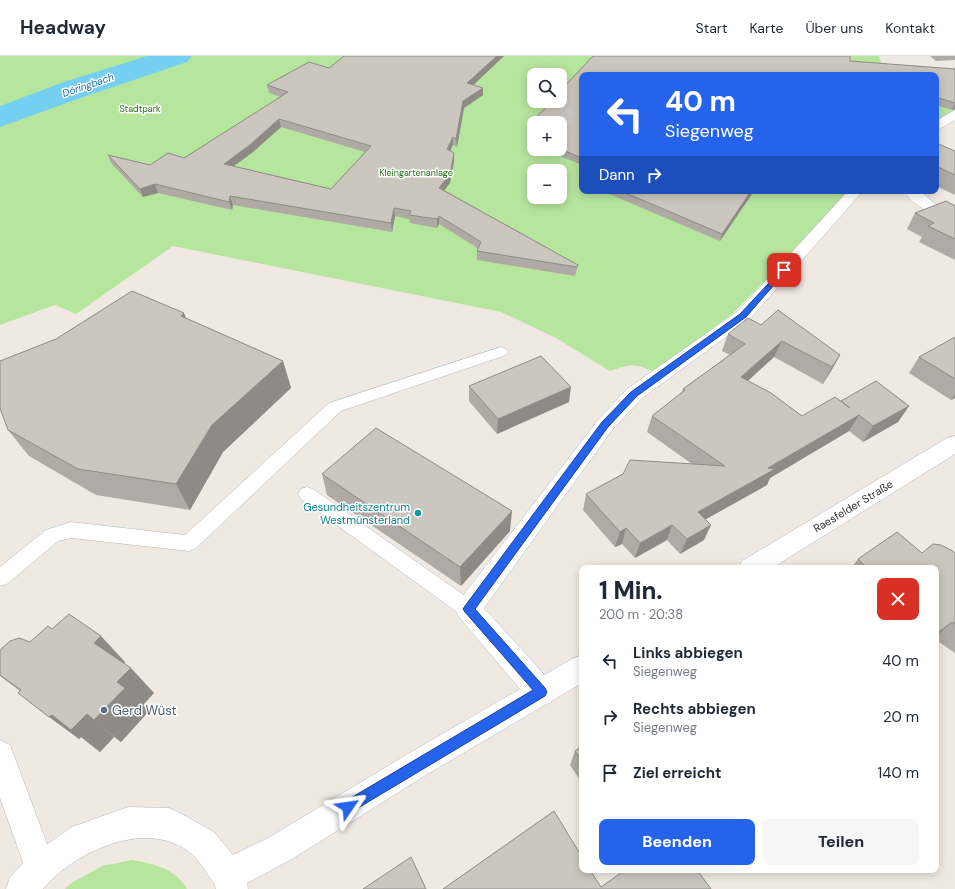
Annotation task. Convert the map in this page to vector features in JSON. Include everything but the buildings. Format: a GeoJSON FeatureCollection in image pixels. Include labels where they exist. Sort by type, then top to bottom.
{"type":"FeatureCollection","features":[{"type":"Feature","properties":{"kind":"street"},"geometry":{"type":"LineString","coordinates":[[939,125],[955,114]]}},
{"type":"Feature","properties":{"kind":"street"},"geometry":{"type":"LineString","coordinates":[[541,692],[468,609],[605,425],[634,394],[743,316],[853,194]]}},
{"type":"Feature","properties":{"kind":"street"},"geometry":{"type":"LineString","coordinates":[[915,194],[938,212]]}},
{"type":"Feature","properties":{"kind":"street","name":"Raesfelder Straße"},"geometry":{"type":"LineString","coordinates":[[756,565],[955,444]]}},
{"type":"Feature","properties":{"kind":"street"},"geometry":{"type":"LineString","coordinates":[[0,755],[31,879],[83,838],[128,823],[169,824],[203,842],[230,882],[281,848],[579,670]]}},
{"type":"Feature","properties":{"kind":"lane"},"geometry":{"type":"LineString","coordinates":[[0,578],[52,535],[71,530],[189,543],[334,407],[501,352]]}},
{"type":"Feature","properties":{"kind":"lane"},"geometry":{"type":"LineString","coordinates":[[307,494],[468,609]]}},
{"type":"Feature","properties":{"kind":"green space","name":"Kleingartenanlage"},"geometry":{"type":"Polygon","coordinates":[[[0,56],[879,56],[883,69],[930,72],[579,72],[579,194],[845,194],[767,279],[732,314],[654,372],[637,366],[628,366],[610,371],[556,338],[501,312],[173,246],[76,314],[55,305],[0,325],[0,56]]]}},
{"type":"Feature","properties":{"kind":"green space","name":"Kleingartenanlage"},"geometry":{"type":"Polygon","coordinates":[[[939,73],[946,73],[955,108],[939,119],[939,73]]]}},
{"type":"Feature","properties":{"kind":"green space"},"geometry":{"type":"Polygon","coordinates":[[[132,860],[163,868],[176,876],[187,889],[65,889],[70,884],[102,866],[132,860]]]}},
{"type":"Feature","properties":{"kind":"waterway","name":"Döringbach"},"geometry":{"type":"LineString","coordinates":[[0,117],[75,89],[177,56]]}},
{"type":"Feature","properties":{"kind":"place","name":"Gesundheitszentrum Westmünsterland"},"geometry":{"type":"Point","coordinates":[418,513]}},
{"type":"Feature","properties":{"kind":"place","name":"Gerd Wüst"},"geometry":{"type":"Point","coordinates":[104,710]}},
{"type":"Feature","properties":{"kind":"route"},"geometry":{"type":"LineString","coordinates":[[348,807],[416,765],[541,692],[468,609],[605,425],[634,394],[743,316],[784,270]]}},
{"type":"Feature","properties":{"kind":"park label","name":"Stadtpark"},"geometry":{"type":"Point","coordinates":[140,109]}}]}
